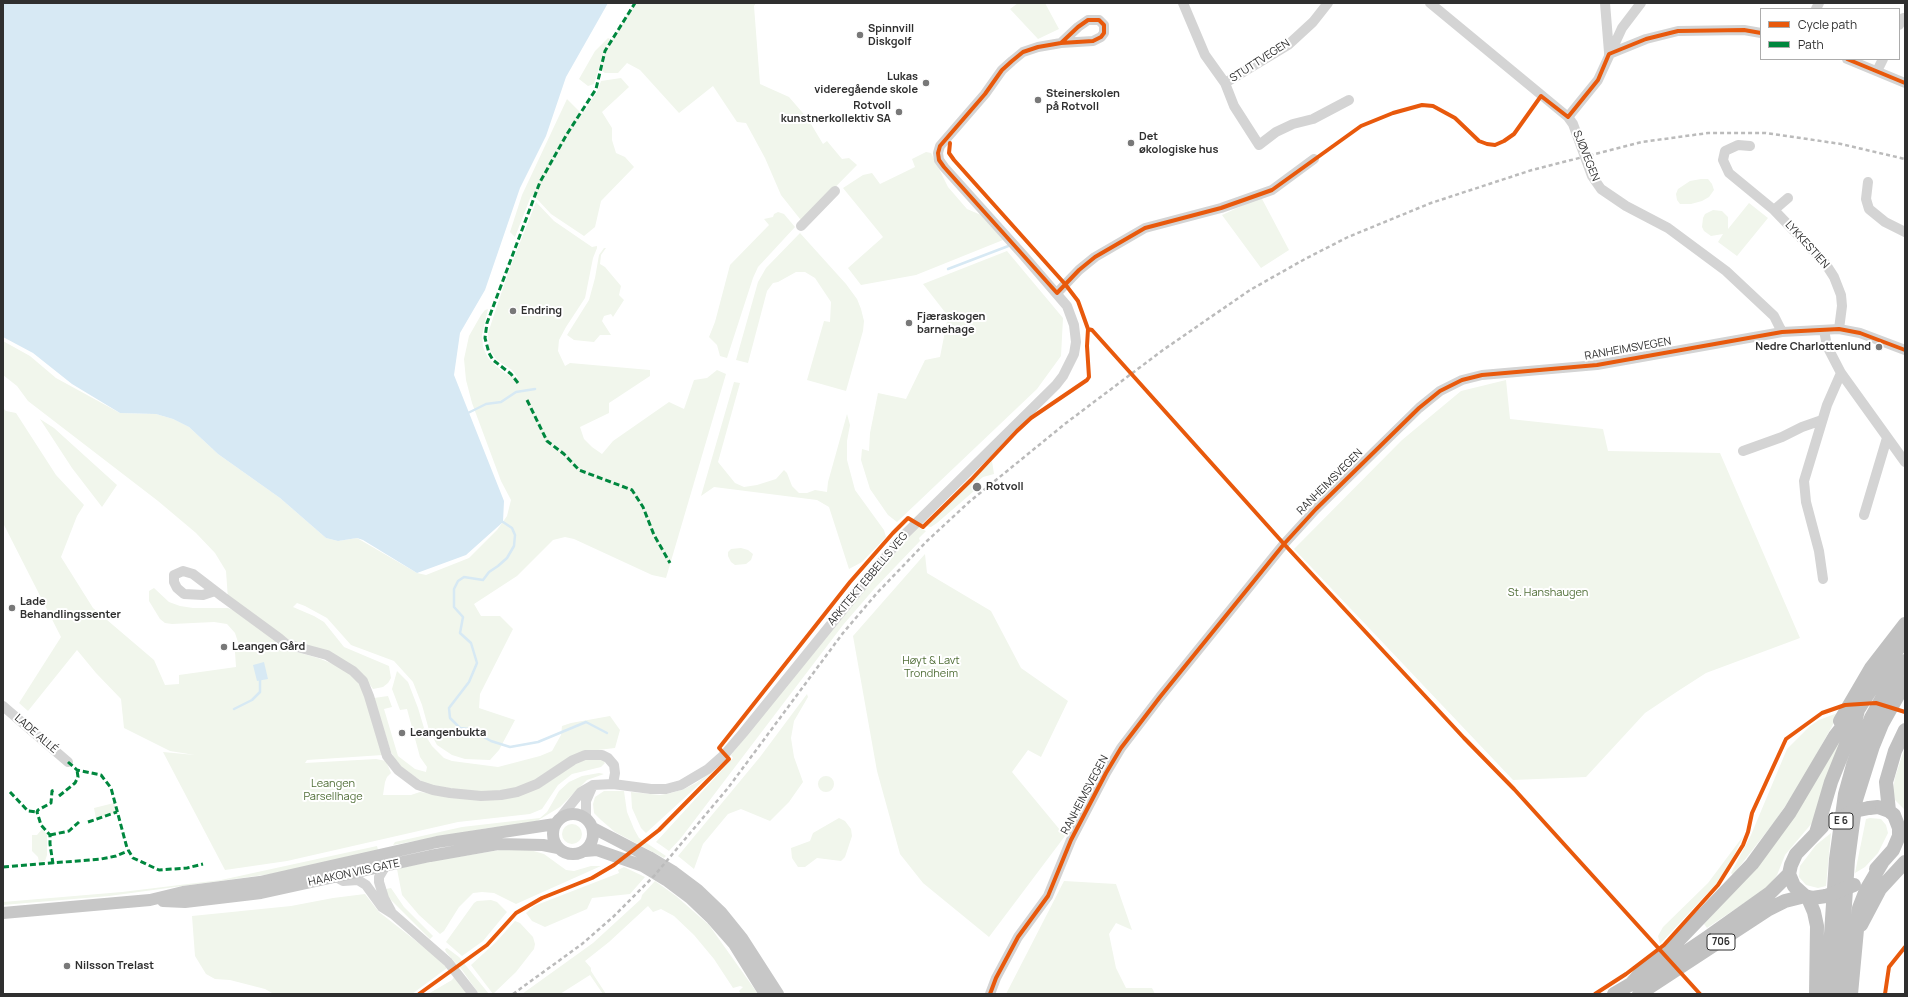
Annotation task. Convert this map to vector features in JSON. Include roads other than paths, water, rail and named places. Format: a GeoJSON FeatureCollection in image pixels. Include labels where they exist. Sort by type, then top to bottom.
{"type":"FeatureCollection","features":[{"type":"Feature","properties":{"kind":"highway","name":"E 6"},"geometry":{"type":"LineString","coordinates":[[1835,736],[1839,722],[1870,668],[1905,624]]}},
{"type":"Feature","properties":{"kind":"highway","name":"E 6"},"geometry":{"type":"LineString","coordinates":[[1816,833],[1831,782],[1855,722],[1858,710],[1888,662],[1905,640]]}},
{"type":"Feature","properties":{"kind":"highway","name":"E 6"},"geometry":{"type":"LineString","coordinates":[[1827,994],[1836,860],[1845,794],[1857,753],[1871,718],[1905,661]]}},
{"type":"Feature","properties":{"kind":"highway","name":"E 6"},"geometry":{"type":"LineString","coordinates":[[1839,994],[1848,860],[1856,800],[1873,746],[1895,698],[1905,683]]}},
{"type":"Feature","properties":{"kind":"highway","name":"E 6"},"geometry":{"type":"LineString","coordinates":[[1635,989],[1644,969],[1678,941],[1752,864],[1790,812],[1835,736],[1848,718],[1858,710]]}},
{"type":"Feature","properties":{"kind":"highway"},"geometry":{"type":"LineString","coordinates":[[1896,815],[1886,792],[1887,776],[1895,751],[1905,730]]}},
{"type":"Feature","properties":{"kind":"highway","name":"706"},"geometry":{"type":"LineString","coordinates":[[1614,994],[1635,989],[1785,901],[1806,897],[1826,896],[1854,885],[1865,878],[1882,863],[1893,850],[1899,836],[1896,815],[1878,807],[1854,811],[1832,821],[1816,833],[1796,854],[1789,874],[1765,897],[1649,977],[1635,989]]}},
{"type":"Feature","properties":{"kind":"highway"},"geometry":{"type":"LineString","coordinates":[[1856,931],[1862,924],[1880,889],[1905,862]]}},
{"type":"Feature","properties":{"kind":"highway"},"geometry":{"type":"LineString","coordinates":[[1851,994],[1859,908],[1862,899],[1882,863]]}},
{"type":"Feature","properties":{"kind":"highway"},"geometry":{"type":"LineString","coordinates":[[1789,874],[1794,886],[1806,897],[1814,912],[1817,926],[1816,994]]}},
{"type":"Feature","properties":{"kind":"main road"},"geometry":{"type":"LineString","coordinates":[[589,823],[592,842],[585,850],[574,855],[562,852],[558,848],[552,837],[557,821],[564,816],[575,814],[674,872],[698,890],[721,912],[742,938],[778,994]]}},
{"type":"Feature","properties":{"kind":"main road","name":"HAAKON VIIS GATE"},"geometry":{"type":"LineString","coordinates":[[150,900],[183,892],[260,882],[437,842],[557,821]]}},
{"type":"Feature","properties":{"kind":"main road"},"geometry":{"type":"LineString","coordinates":[[1893,850],[1905,842]]}},
{"type":"Feature","properties":{"kind":"main road","name":"HAAKON VIIS GATE"},"geometry":{"type":"LineString","coordinates":[[3,913],[150,900],[185,902],[260,893],[430,856],[498,844],[530,844],[558,848]]}},
{"type":"Feature","properties":{"kind":"main road"},"geometry":{"type":"LineString","coordinates":[[585,850],[597,850],[643,866],[666,880],[690,898],[712,919],[734,944],[765,994]]}},
{"type":"Feature","properties":{"kind":"street"},"geometry":{"type":"LineString","coordinates":[[1183,3],[1205,54],[1225,83],[1234,106],[1259,145],[1276,132],[1293,124],[1313,119],[1349,100]]}},
{"type":"Feature","properties":{"kind":"street","name":"STUTTVEGEN"},"geometry":{"type":"LineString","coordinates":[[1225,83],[1288,45],[1313,22],[1328,3]]}},
{"type":"Feature","properties":{"kind":"street","name":"SJØVEGEN"},"geometry":{"type":"LineString","coordinates":[[1430,3],[1568,117],[1573,124],[1592,176],[1601,189],[1626,206],[1668,228],[1726,271],[1774,316],[1782,332]]}},
{"type":"Feature","properties":{"kind":"street"},"geometry":{"type":"LineString","coordinates":[[1606,3],[1609,54]]}},
{"type":"Feature","properties":{"kind":"street"},"geometry":{"type":"LineString","coordinates":[[1568,117],[1598,80],[1622,28],[1642,3]]}},
{"type":"Feature","properties":{"kind":"street"},"geometry":{"type":"LineString","coordinates":[[1609,54],[1646,39],[1678,31],[1744,30],[1760,33]]}},
{"type":"Feature","properties":{"kind":"street","name":"ARKITEKT EBBELLS VEG"},"geometry":{"type":"LineString","coordinates":[[593,785],[613,784],[666,790],[681,786],[708,769],[730,749],[900,539],[1056,385],[1063,376],[1074,354],[1076,331],[1072,316],[1057,293],[944,167],[939,160],[938,153],[940,146],[985,94],[1002,70],[1012,60],[1028,50],[1061,43]]}},
{"type":"Feature","properties":{"kind":"street"},"geometry":{"type":"LineString","coordinates":[[1850,60],[1905,83]]}},
{"type":"Feature","properties":{"kind":"street"},"geometry":{"type":"LineString","coordinates":[[1877,71],[1882,60]]}},
{"type":"Feature","properties":{"kind":"street","name":"LYKKESTIEN"},"geometry":{"type":"LineString","coordinates":[[1750,146],[1738,145],[1725,151],[1722,160],[1729,173],[1774,210],[1825,263],[1834,278],[1841,295],[1842,306],[1839,329]]}},
{"type":"Feature","properties":{"kind":"street"},"geometry":{"type":"LineString","coordinates":[[1057,293],[1079,270],[1095,257],[1145,228],[1221,208],[1272,190],[1314,159]]}},
{"type":"Feature","properties":{"kind":"street"},"geometry":{"type":"LineString","coordinates":[[1868,182],[1866,199],[1869,209],[1885,222],[1905,232]]}},
{"type":"Feature","properties":{"kind":"street"},"geometry":{"type":"LineString","coordinates":[[801,226],[834,191]]}},
{"type":"Feature","properties":{"kind":"street"},"geometry":{"type":"LineString","coordinates":[[1774,210],[1788,198]]}},
{"type":"Feature","properties":{"kind":"street","name":"RANHEIMSVEGEN"},"geometry":{"type":"LineString","coordinates":[[990,994],[996,978],[1018,937],[1048,896],[1071,840],[1102,779],[1121,748],[1160,697],[1284,544],[1316,509],[1418,408],[1440,391],[1462,380],[1476,377],[1597,366],[1782,332],[1839,329],[1860,333],[1905,350]]}},
{"type":"Feature","properties":{"kind":"street"},"geometry":{"type":"LineString","coordinates":[[1824,330],[1827,346],[1841,373],[1905,462]]}},
{"type":"Feature","properties":{"kind":"street"},"geometry":{"type":"LineString","coordinates":[[1823,579],[1819,551],[1806,502],[1804,488],[1806,472],[1822,420],[1835,384],[1841,373]]}},
{"type":"Feature","properties":{"kind":"street"},"geometry":{"type":"LineString","coordinates":[[1743,451],[1782,438],[1802,427],[1822,420]]}},
{"type":"Feature","properties":{"kind":"street"},"geometry":{"type":"LineString","coordinates":[[1864,515],[1887,438]]}},
{"type":"Feature","properties":{"kind":"street"},"geometry":{"type":"LineString","coordinates":[[215,591],[286,644],[327,655],[353,671],[363,681],[369,696],[387,756],[398,770],[418,785],[433,790],[450,793],[481,796],[501,795],[517,792],[537,784],[573,760],[585,755],[602,755],[608,758],[614,765],[615,773],[613,784]]}},
{"type":"Feature","properties":{"kind":"street","name":"LADE ALLÉ"},"geometry":{"type":"LineString","coordinates":[[3,706],[68,762]]}},
{"type":"Feature","properties":{"kind":"street"},"geometry":{"type":"LineString","coordinates":[[557,821],[581,792],[593,785]]}},
{"type":"Feature","properties":{"kind":"street"},"geometry":{"type":"LineString","coordinates":[[589,823],[586,801],[593,785]]}},
{"type":"Feature","properties":{"kind":"street"},"geometry":{"type":"LineString","coordinates":[[385,867],[379,882],[384,898],[393,914]]}},
{"type":"Feature","properties":{"kind":"street"},"geometry":{"type":"LineString","coordinates":[[336,877],[344,881],[353,880],[366,885],[377,902],[448,962],[473,994]]}},
{"type":"Feature","properties":{"kind":"water"},"geometry":{"type":"Polygon","coordinates":[[[3,3],[608,3],[566,77],[546,136],[520,188],[485,290],[460,333],[454,375],[504,501],[503,522],[466,555],[417,573],[363,540],[357,538],[338,541],[326,538],[280,498],[218,454],[189,427],[173,419],[156,414],[120,413],[72,384],[33,353],[3,337],[3,3]]]}},
{"type":"Feature","properties":{"kind":"water"},"geometry":{"type":"Polygon","coordinates":[[[264,662],[268,679],[257,681],[253,665],[264,662]]]}},
{"type":"Feature","properties":{"kind":"waterway"},"geometry":{"type":"LineString","coordinates":[[948,269],[1011,245]]}},
{"type":"Feature","properties":{"kind":"waterway"},"geometry":{"type":"LineString","coordinates":[[468,413],[486,404],[501,402],[516,392],[535,389]]}},
{"type":"Feature","properties":{"kind":"waterway"},"geometry":{"type":"LineString","coordinates":[[503,522],[512,528],[515,535],[514,546],[507,558],[489,572],[483,580],[464,577],[458,581],[454,589],[454,607],[463,617],[460,633],[471,643],[477,663],[469,682],[449,708],[450,718],[460,728],[469,729],[491,741],[510,747],[538,742],[586,722],[607,733]]}},
{"type":"Feature","properties":{"kind":"waterway"},"geometry":{"type":"LineString","coordinates":[[234,709],[252,700],[260,692],[260,680]]}},
{"type":"Feature","properties":{"kind":"railway"},"geometry":{"type":"LineString","coordinates":[[513,994],[582,944],[613,917],[654,876],[728,788],[843,633],[877,593],[927,541],[969,502],[1066,423],[1163,350],[1250,290],[1348,237],[1431,203],[1532,170],[1642,142],[1708,133],[1766,133],[1841,144],[1905,159]]}},
{"type":"Feature","properties":{"kind":"place","name":"Spinnvill Diskgolf"},"geometry":{"type":"Point","coordinates":[860,35]}},
{"type":"Feature","properties":{"kind":"place","name":"Lukas videregående skole"},"geometry":{"type":"Point","coordinates":[926,83]}},
{"type":"Feature","properties":{"kind":"place","name":"Steinerskolen på Rotvoll"},"geometry":{"type":"Point","coordinates":[1038,100]}},
{"type":"Feature","properties":{"kind":"place","name":"Rotvoll kunstnerkollektiv SA"},"geometry":{"type":"Point","coordinates":[899,112]}},
{"type":"Feature","properties":{"kind":"place","name":"Det økologiske hus"},"geometry":{"type":"Point","coordinates":[1131,143]}},
{"type":"Feature","properties":{"kind":"place","name":"Endring"},"geometry":{"type":"Point","coordinates":[513,311]}},
{"type":"Feature","properties":{"kind":"place","name":"Fjæraskogen barnehage"},"geometry":{"type":"Point","coordinates":[909,323]}},
{"type":"Feature","properties":{"kind":"place","name":"Nedre Charlottenlund"},"geometry":{"type":"Point","coordinates":[1879,347]}},
{"type":"Feature","properties":{"kind":"place","name":"Rotvoll"},"geometry":{"type":"Point","coordinates":[977,487]}},
{"type":"Feature","properties":{"kind":"place","name":"Lade Behandlingssenter"},"geometry":{"type":"Point","coordinates":[12,608]}},
{"type":"Feature","properties":{"kind":"place","name":"Leangen Gård"},"geometry":{"type":"Point","coordinates":[224,647]}},
{"type":"Feature","properties":{"kind":"place","name":"Leangenbukta"},"geometry":{"type":"Point","coordinates":[402,733]}},
{"type":"Feature","properties":{"kind":"place","name":"Nilsson Trelast"},"geometry":{"type":"Point","coordinates":[67,966]}},
{"type":"Feature","properties":{"kind":"park label","name":"St. Hanshaugen"},"geometry":{"type":"Point","coordinates":[1548,593]}},
{"type":"Feature","properties":{"kind":"park label","name":"Høyt & Lavt Trondheim"},"geometry":{"type":"Point","coordinates":[931,667]}},
{"type":"Feature","properties":{"kind":"park label","name":"Leangen Parsellhage"},"geometry":{"type":"Point","coordinates":[333,790]}}]}
